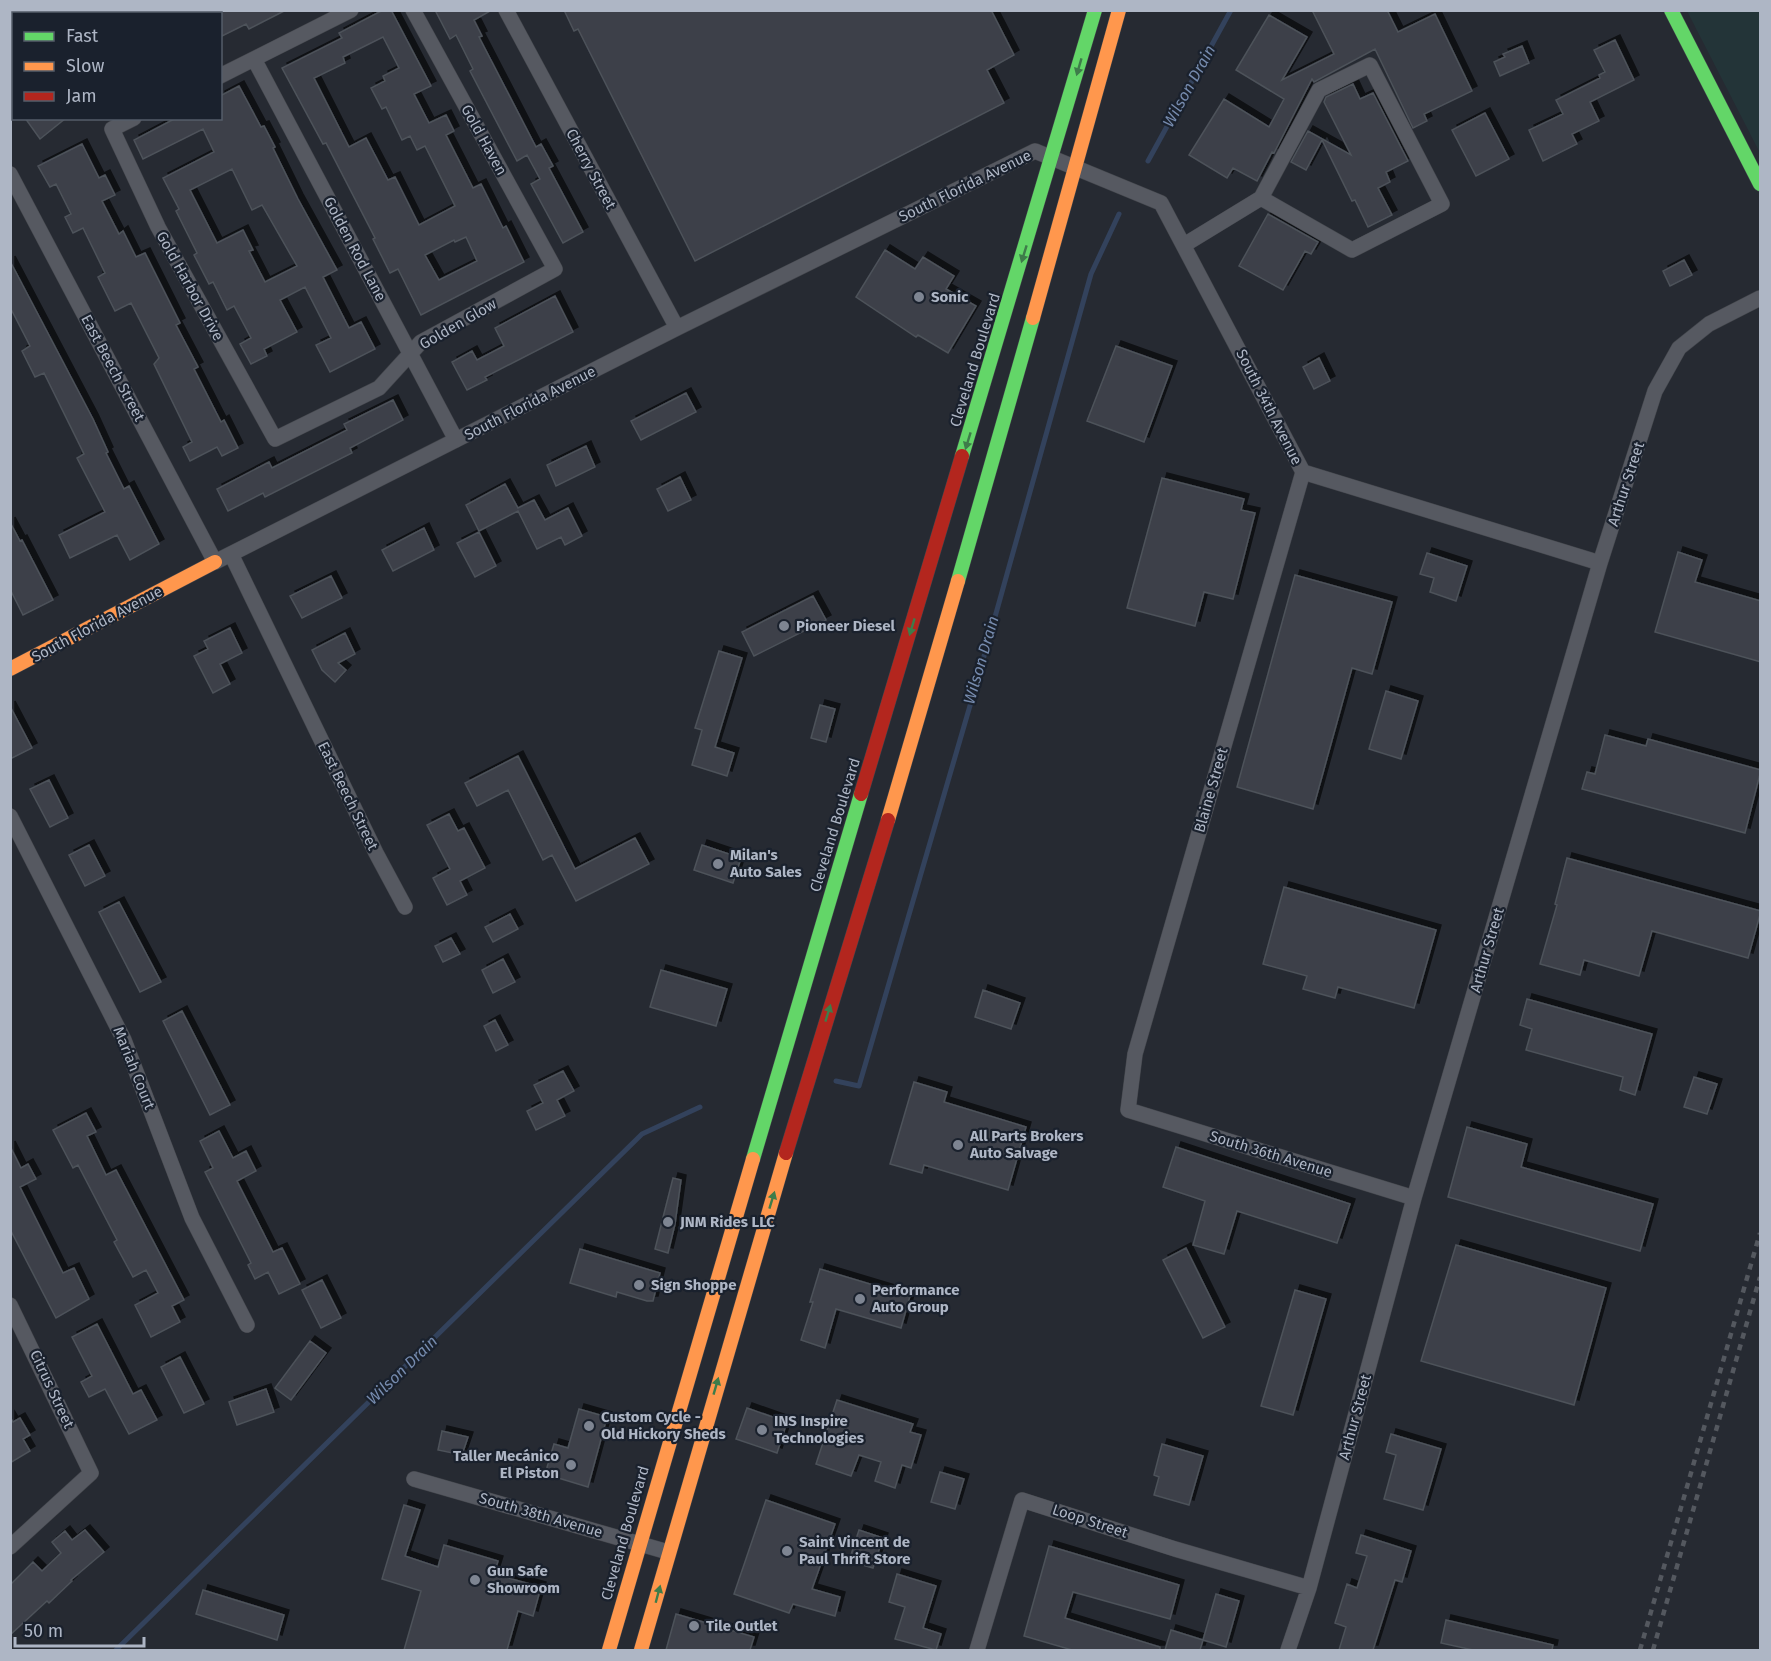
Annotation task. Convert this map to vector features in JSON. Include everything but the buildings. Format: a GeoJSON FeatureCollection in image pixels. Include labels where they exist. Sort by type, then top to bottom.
{"type":"FeatureCollection","features":[{"type":"Feature","properties":{"kind":"main road","name":"Cleveland Boulevard"},"geometry":{"type":"LineString","coordinates":[[609,1650],[1095,10]]}},
{"type":"Feature","properties":{"kind":"main road"},"geometry":{"type":"LineString","coordinates":[[641,1650],[811,1068],[901,781],[1119,10]]}},
{"type":"Feature","properties":{"kind":"main road"},"geometry":{"type":"LineString","coordinates":[[1671,10],[1761,184]]}},
{"type":"Feature","properties":{"kind":"main road","name":"South Florida Avenue"},"geometry":{"type":"LineString","coordinates":[[10,669],[215,562]]}},
{"type":"Feature","properties":{"kind":"street"},"geometry":{"type":"LineString","coordinates":[[222,75],[351,10]]}},
{"type":"Feature","properties":{"kind":"street","name":"Gold Haven"},"geometry":{"type":"LineString","coordinates":[[413,10],[555,269]]}},
{"type":"Feature","properties":{"kind":"street","name":"Cherry Street"},"geometry":{"type":"LineString","coordinates":[[506,10],[677,328]]}},
{"type":"Feature","properties":{"kind":"street","name":"Golden Rod Lane"},"geometry":{"type":"LineString","coordinates":[[254,59],[456,440]]}},
{"type":"Feature","properties":{"kind":"street"},"geometry":{"type":"LineString","coordinates":[[1184,245],[1261,198],[1318,90],[1370,65],[1443,204],[1352,250],[1261,198]]}},
{"type":"Feature","properties":{"kind":"street","name":"Gold Harbor Drive"},"geometry":{"type":"LineString","coordinates":[[130,120],[112,129],[158,227],[275,439]]}},
{"type":"Feature","properties":{"kind":"street","name":"South Florida Avenue"},"geometry":{"type":"LineString","coordinates":[[215,562],[677,328],[1035,151],[1053,158]]}},
{"type":"Feature","properties":{"kind":"street","name":"South 34th Avenue"},"geometry":{"type":"LineString","coordinates":[[1053,158],[1161,202],[1303,472],[1600,563]]}},
{"type":"Feature","properties":{"kind":"street","name":"East Beech Street"},"geometry":{"type":"LineString","coordinates":[[10,174],[215,562]]}},
{"type":"Feature","properties":{"kind":"street","name":"Golden Glow"},"geometry":{"type":"LineString","coordinates":[[275,439],[379,388],[421,342],[555,269]]}},
{"type":"Feature","properties":{"kind":"street","name":"Arthur Street"},"geometry":{"type":"LineString","coordinates":[[1288,1650],[1309,1588],[1413,1198],[1600,563],[1655,391],[1679,348],[1709,324],[1761,298]]}},
{"type":"Feature","properties":{"kind":"street","name":"Blaine Street"},"geometry":{"type":"LineString","coordinates":[[1128,1110],[1135,1054],[1303,472]]}},
{"type":"Feature","properties":{"kind":"street","name":"East Beech Street"},"geometry":{"type":"LineString","coordinates":[[231,554],[376,853],[405,907]]}},
{"type":"Feature","properties":{"kind":"street","name":"Mariah Court"},"geometry":{"type":"LineString","coordinates":[[10,816],[124,1040],[192,1218],[247,1325]]}},
{"type":"Feature","properties":{"kind":"street","name":"South 36th Avenue"},"geometry":{"type":"LineString","coordinates":[[1128,1110],[1413,1198]]}},
{"type":"Feature","properties":{"kind":"street","name":"Citrus Street"},"geometry":{"type":"LineString","coordinates":[[10,1305],[91,1473],[10,1547]]}},
{"type":"Feature","properties":{"kind":"street","name":"South 38th Avenue"},"geometry":{"type":"LineString","coordinates":[[414,1479],[668,1552]]}},
{"type":"Feature","properties":{"kind":"street","name":"Loop Street"},"geometry":{"type":"LineString","coordinates":[[977,1650],[1022,1500],[1175,1549],[1309,1588]]}},
{"type":"Feature","properties":{"kind":"shaded area"},"geometry":{"type":"Polygon","coordinates":[[[1687,11],[1760,11],[1760,153],[1687,11]]]}},
{"type":"Feature","properties":{"kind":"waterway","name":"Wilson Drain"},"geometry":{"type":"LineString","coordinates":[[1148,161],[1231,10]]}},
{"type":"Feature","properties":{"kind":"waterway","name":"Wilson Drain"},"geometry":{"type":"LineString","coordinates":[[836,1081],[859,1086],[974,692],[1091,274],[1119,214]]}},
{"type":"Feature","properties":{"kind":"waterway","name":"Wilson Drain"},"geometry":{"type":"LineString","coordinates":[[116,1650],[642,1134],[700,1107]]}},
{"type":"Feature","properties":{"kind":"railway"},"geometry":{"type":"LineString","coordinates":[[1640,1650],[1760,1233]]}},
{"type":"Feature","properties":{"kind":"railway"},"geometry":{"type":"LineString","coordinates":[[1653,1650],[1760,1277]]}},
{"type":"Feature","properties":{"kind":"traffic: fast"},"geometry":{"type":"LineString","coordinates":[[962,456],[1095,10]]}},
{"type":"Feature","properties":{"kind":"traffic: fast"},"geometry":{"type":"LineString","coordinates":[[1671,10],[1760,184]]}},
{"type":"Feature","properties":{"kind":"traffic: fast"},"geometry":{"type":"LineString","coordinates":[[958,581],[1033,318]]}},
{"type":"Feature","properties":{"kind":"traffic: fast"},"geometry":{"type":"LineString","coordinates":[[753,1159],[861,794]]}},
{"type":"Feature","properties":{"kind":"traffic: slow"},"geometry":{"type":"LineString","coordinates":[[1033,318],[1119,10]]}},
{"type":"Feature","properties":{"kind":"traffic: slow"},"geometry":{"type":"LineString","coordinates":[[10,669],[215,562]]}},
{"type":"Feature","properties":{"kind":"traffic: slow"},"geometry":{"type":"LineString","coordinates":[[888,820],[958,581]]}},
{"type":"Feature","properties":{"kind":"traffic: slow"},"geometry":{"type":"LineString","coordinates":[[641,1650],[786,1153]]}},
{"type":"Feature","properties":{"kind":"traffic: slow"},"geometry":{"type":"LineString","coordinates":[[609,1650],[753,1159]]}},
{"type":"Feature","properties":{"kind":"traffic: jam"},"geometry":{"type":"LineString","coordinates":[[861,794],[962,456]]}},
{"type":"Feature","properties":{"kind":"traffic: jam"},"geometry":{"type":"LineString","coordinates":[[786,1153],[888,820]]}},
{"type":"Feature","properties":{"kind":"place","name":"Sonic"},"geometry":{"type":"Point","coordinates":[919,297]}},
{"type":"Feature","properties":{"kind":"place","name":"Pioneer Diesel"},"geometry":{"type":"Point","coordinates":[784,626]}},
{"type":"Feature","properties":{"kind":"place","name":"Milan's Auto Sales"},"geometry":{"type":"Point","coordinates":[718,864]}},
{"type":"Feature","properties":{"kind":"place","name":"All Parts Brokers Auto Salvage"},"geometry":{"type":"Point","coordinates":[958,1145]}},
{"type":"Feature","properties":{"kind":"place","name":"JNM Rides LLC"},"geometry":{"type":"Point","coordinates":[668,1222]}},
{"type":"Feature","properties":{"kind":"place","name":"Sign Shoppe"},"geometry":{"type":"Point","coordinates":[639,1285]}},
{"type":"Feature","properties":{"kind":"place","name":"Performance Auto Group"},"geometry":{"type":"Point","coordinates":[860,1299]}},
{"type":"Feature","properties":{"kind":"place","name":"Custom Cycle - Old Hickory Sheds"},"geometry":{"type":"Point","coordinates":[589,1426]}},
{"type":"Feature","properties":{"kind":"place","name":"INS Inspire Technologies"},"geometry":{"type":"Point","coordinates":[762,1430]}},
{"type":"Feature","properties":{"kind":"place","name":"Taller Mecánico El Piston"},"geometry":{"type":"Point","coordinates":[571,1465]}},
{"type":"Feature","properties":{"kind":"place","name":"Saint Vincent de Paul Thrift Store"},"geometry":{"type":"Point","coordinates":[787,1551]}},
{"type":"Feature","properties":{"kind":"place","name":"Gun Safe Showroom"},"geometry":{"type":"Point","coordinates":[475,1580]}},
{"type":"Feature","properties":{"kind":"place","name":"Tile Outlet"},"geometry":{"type":"Point","coordinates":[694,1626]}}]}
